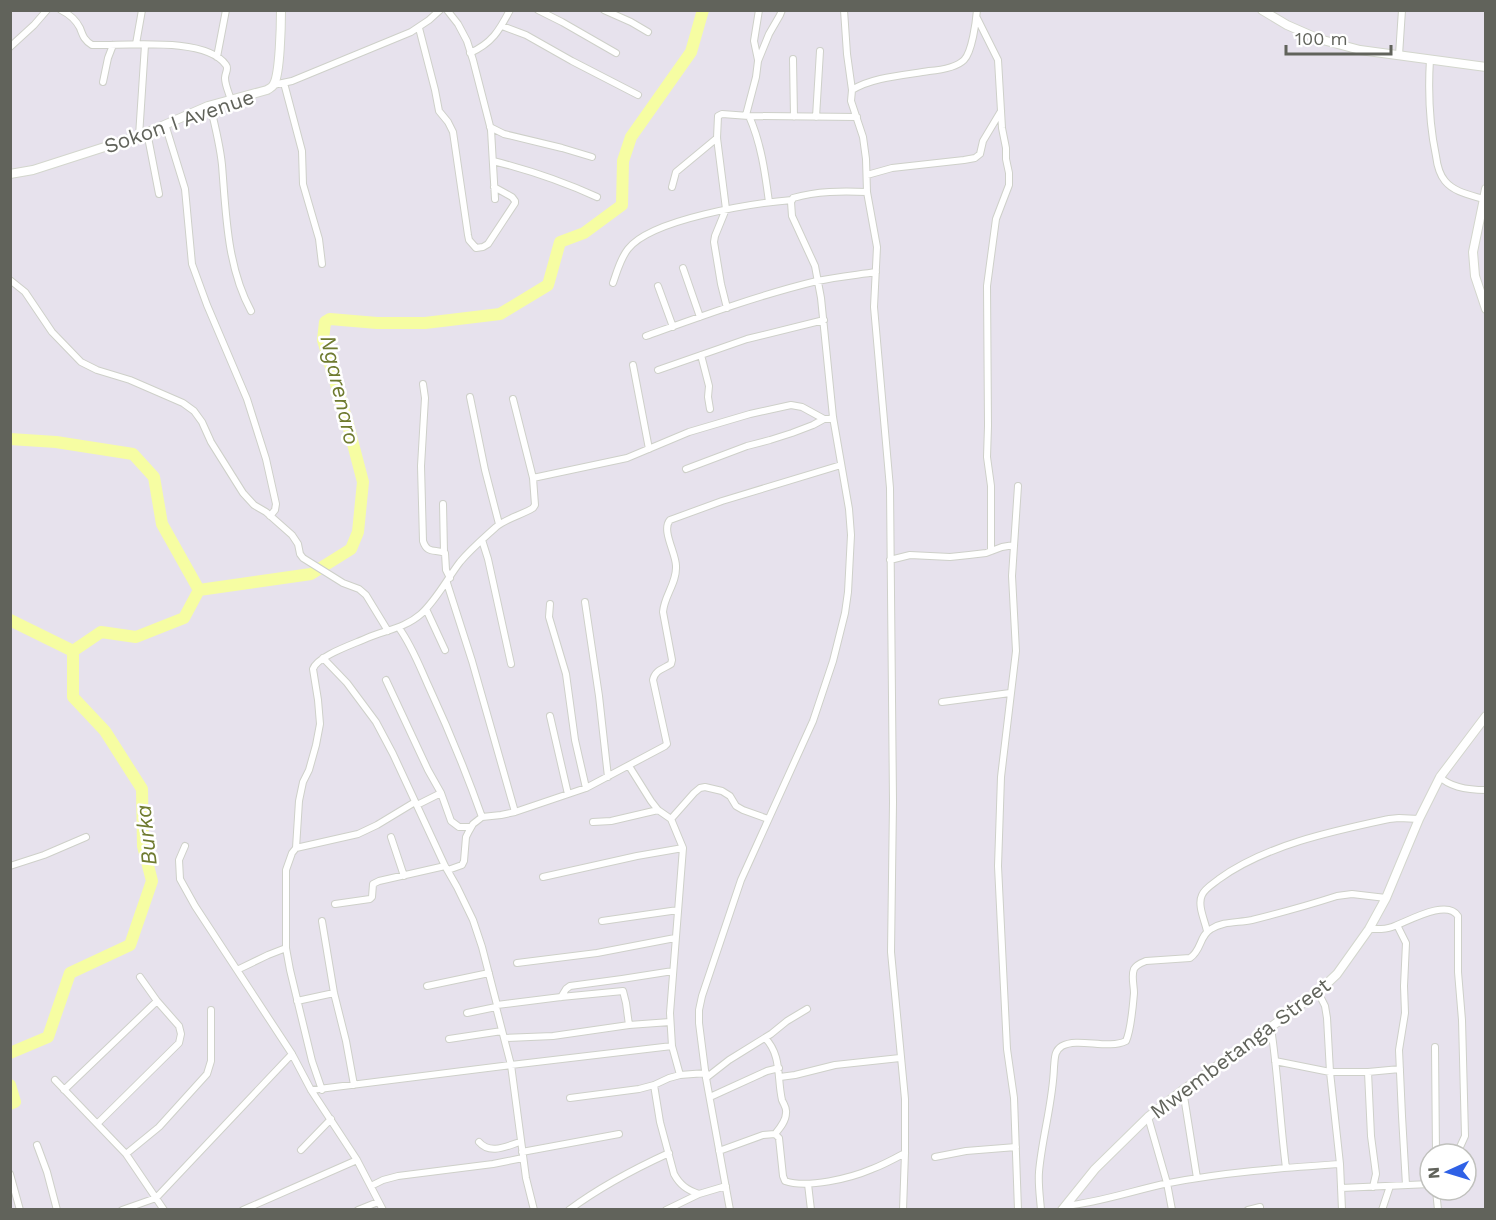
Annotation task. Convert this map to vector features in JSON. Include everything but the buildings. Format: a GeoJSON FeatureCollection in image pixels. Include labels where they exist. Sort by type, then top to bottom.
{"type":"FeatureCollection","features":[{"type":"Feature","properties":{"kind":"street"},"geometry":{"type":"LineString","coordinates":[[10,46],[34,26],[46,10]]}},
{"type":"Feature","properties":{"kind":"street"},"geometry":{"type":"LineString","coordinates":[[61,10],[74,20],[83,37],[92,45],[169,44],[201,50],[217,57],[227,68],[225,81],[231,100]]}},
{"type":"Feature","properties":{"kind":"street"},"geometry":{"type":"LineString","coordinates":[[136,44],[142,10]]}},
{"type":"Feature","properties":{"kind":"street"},"geometry":{"type":"LineString","coordinates":[[217,57],[226,10]]}},
{"type":"Feature","properties":{"kind":"street","name":"Sokon I Avenue"},"geometry":{"type":"LineString","coordinates":[[10,174],[33,170],[143,134],[210,105],[267,90],[273,85],[277,72],[281,10]]}},
{"type":"Feature","properties":{"kind":"street"},"geometry":{"type":"LineString","coordinates":[[273,85],[292,81],[411,33],[440,10]]}},
{"type":"Feature","properties":{"kind":"street"},"geometry":{"type":"LineString","coordinates":[[447,10],[467,41],[490,127],[495,200]]}},
{"type":"Feature","properties":{"kind":"street"},"geometry":{"type":"LineString","coordinates":[[470,53],[491,40],[502,26],[510,10]]}},
{"type":"Feature","properties":{"kind":"street"},"geometry":{"type":"LineString","coordinates":[[538,10],[616,53]]}},
{"type":"Feature","properties":{"kind":"street"},"geometry":{"type":"LineString","coordinates":[[604,10],[648,32]]}},
{"type":"Feature","properties":{"kind":"street"},"geometry":{"type":"LineString","coordinates":[[758,60],[754,41],[759,10]]}},
{"type":"Feature","properties":{"kind":"street"},"geometry":{"type":"LineString","coordinates":[[770,202],[762,156],[754,127],[748,115],[758,60],[782,10]]}},
{"type":"Feature","properties":{"kind":"street"},"geometry":{"type":"LineString","coordinates":[[844,10],[852,90],[851,101],[863,137],[867,192],[877,247],[874,307],[890,488],[893,802],[891,952],[905,1099],[903,1209]]}},
{"type":"Feature","properties":{"kind":"street"},"geometry":{"type":"LineString","coordinates":[[852,90],[875,81],[945,69],[963,61],[969,51],[977,10]]}},
{"type":"Feature","properties":{"kind":"street"},"geometry":{"type":"LineString","coordinates":[[1262,10],[1287,25],[1319,39],[1360,50],[1485,67]]}},
{"type":"Feature","properties":{"kind":"street"},"geometry":{"type":"LineString","coordinates":[[1399,55],[1402,10]]}},
{"type":"Feature","properties":{"kind":"street"},"geometry":{"type":"LineString","coordinates":[[977,18],[998,60],[1002,128],[1010,179],[996,219],[987,286],[987,457],[991,486],[991,551]]}},
{"type":"Feature","properties":{"kind":"street"},"geometry":{"type":"LineString","coordinates":[[502,26],[526,35],[638,95]]}},
{"type":"Feature","properties":{"kind":"street"},"geometry":{"type":"LineString","coordinates":[[419,28],[439,111],[453,132],[468,235],[476,248],[488,244],[515,203],[512,197],[494,187]]}},
{"type":"Feature","properties":{"kind":"street"},"geometry":{"type":"LineString","coordinates":[[103,82],[112,45]]}},
{"type":"Feature","properties":{"kind":"street"},"geometry":{"type":"LineString","coordinates":[[145,45],[143,134],[159,194]]}},
{"type":"Feature","properties":{"kind":"street"},"geometry":{"type":"LineString","coordinates":[[816,117],[820,51]]}},
{"type":"Feature","properties":{"kind":"street"},"geometry":{"type":"LineString","coordinates":[[793,59],[794,117]]}},
{"type":"Feature","properties":{"kind":"street"},"geometry":{"type":"LineString","coordinates":[[1430,59],[1428,107],[1431,136],[1438,165],[1444,181],[1456,190],[1482,199]]}},
{"type":"Feature","properties":{"kind":"street"},"geometry":{"type":"LineString","coordinates":[[284,83],[302,151],[303,184],[319,239],[322,264]]}},
{"type":"Feature","properties":{"kind":"street"},"geometry":{"type":"LineString","coordinates":[[210,105],[222,164],[227,230],[243,296],[251,311]]}},
{"type":"Feature","properties":{"kind":"street"},"geometry":{"type":"LineString","coordinates":[[867,175],[892,168],[975,158],[980,154],[983,141],[1001,110]]}},
{"type":"Feature","properties":{"kind":"street"},"geometry":{"type":"LineString","coordinates":[[727,308],[714,242],[726,209],[717,138],[718,116],[722,114],[857,117]]}},
{"type":"Feature","properties":{"kind":"street"},"geometry":{"type":"LineString","coordinates":[[165,124],[185,189],[192,264],[247,399],[266,459],[276,504],[270,516]]}},
{"type":"Feature","properties":{"kind":"street"},"geometry":{"type":"LineString","coordinates":[[490,127],[504,134],[592,158]]}},
{"type":"Feature","properties":{"kind":"street"},"geometry":{"type":"LineString","coordinates":[[672,187],[676,172],[717,138]]}},
{"type":"Feature","properties":{"kind":"street"},"geometry":{"type":"LineString","coordinates":[[493,161],[519,167],[597,197]]}},
{"type":"Feature","properties":{"kind":"street"},"geometry":{"type":"LineString","coordinates":[[1485,189],[1473,252],[1475,276],[1485,309]]}},
{"type":"Feature","properties":{"kind":"street"},"geometry":{"type":"LineString","coordinates":[[613,283],[628,249],[653,231],[726,209],[792,200],[818,193],[867,192]]}},
{"type":"Feature","properties":{"kind":"street"},"geometry":{"type":"LineString","coordinates":[[730,1209],[706,1075],[699,1010],[741,880],[813,721],[833,661],[845,614],[850,559],[849,509],[833,417],[818,281],[811,257],[792,216],[792,200]]}},
{"type":"Feature","properties":{"kind":"street"},"geometry":{"type":"LineString","coordinates":[[683,268],[700,317]]}},
{"type":"Feature","properties":{"kind":"street"},"geometry":{"type":"LineString","coordinates":[[646,336],[727,308],[818,281],[876,272]]}},
{"type":"Feature","properties":{"kind":"street"},"geometry":{"type":"LineString","coordinates":[[10,280],[25,292],[52,332],[81,362],[183,402],[194,411],[243,493],[254,505],[292,535],[303,558],[366,595],[388,631]]}},
{"type":"Feature","properties":{"kind":"street"},"geometry":{"type":"LineString","coordinates":[[658,286],[673,327]]}},
{"type":"Feature","properties":{"kind":"street"},"geometry":{"type":"LineString","coordinates":[[658,370],[747,339],[824,320]]}},
{"type":"Feature","properties":{"kind":"street"},"geometry":{"type":"LineString","coordinates":[[701,355],[709,386],[710,409]]}},
{"type":"Feature","properties":{"kind":"street"},"geometry":{"type":"LineString","coordinates":[[633,364],[649,448]]}},
{"type":"Feature","properties":{"kind":"street"},"geometry":{"type":"LineString","coordinates":[[423,384],[425,398],[421,466],[423,541],[428,550],[444,552]]}},
{"type":"Feature","properties":{"kind":"street"},"geometry":{"type":"LineString","coordinates":[[470,397],[499,524]]}},
{"type":"Feature","properties":{"kind":"street"},"geometry":{"type":"LineString","coordinates":[[322,1090],[312,1061],[286,948],[286,870],[296,848],[299,801],[320,724],[314,665],[323,658],[380,633],[399,628],[421,614],[459,564],[482,540],[499,524],[533,508],[535,505],[533,478],[513,399]]}},
{"type":"Feature","properties":{"kind":"street"},"geometry":{"type":"LineString","coordinates":[[533,478],[627,458],[689,432],[791,405],[802,407],[824,419],[833,417]]}},
{"type":"Feature","properties":{"kind":"street"},"geometry":{"type":"LineString","coordinates":[[686,469],[747,446],[792,433],[824,419]]}},
{"type":"Feature","properties":{"kind":"street"},"geometry":{"type":"LineString","coordinates":[[335,904],[372,897],[373,884],[462,864],[466,837],[471,827],[482,817],[515,812],[586,788],[662,749],[667,744],[653,680],[654,675],[671,664],[672,660],[664,626],[663,605],[675,578],[676,564],[666,530],[667,524],[670,520],[722,501],[841,465]]}},
{"type":"Feature","properties":{"kind":"street"},"geometry":{"type":"LineString","coordinates":[[1018,486],[1012,576],[1016,651],[1001,777],[998,866],[1007,1049],[1014,1098],[1018,1209]]}},
{"type":"Feature","properties":{"kind":"street"},"geometry":{"type":"LineString","coordinates":[[443,504],[444,552],[447,559],[448,581],[515,812]]}},
{"type":"Feature","properties":{"kind":"street"},"geometry":{"type":"LineString","coordinates":[[482,540],[511,664]]}},
{"type":"Feature","properties":{"kind":"street"},"geometry":{"type":"LineString","coordinates":[[890,560],[910,555],[950,557],[986,553],[1014,545]]}},
{"type":"Feature","properties":{"kind":"street"},"geometry":{"type":"LineString","coordinates":[[585,602],[600,696],[608,777]]}},
{"type":"Feature","properties":{"kind":"street"},"geometry":{"type":"LineString","coordinates":[[550,604],[549,617],[566,674],[575,740],[586,788]]}},
{"type":"Feature","properties":{"kind":"street"},"geometry":{"type":"LineString","coordinates":[[426,609],[445,650]]}},
{"type":"Feature","properties":{"kind":"street"},"geometry":{"type":"LineString","coordinates":[[399,628],[410,644],[444,719],[482,817]]}},
{"type":"Feature","properties":{"kind":"street"},"geometry":{"type":"LineString","coordinates":[[323,658],[346,682],[376,722],[473,920],[489,973],[511,1065],[522,1155],[534,1209]]}},
{"type":"Feature","properties":{"kind":"street"},"geometry":{"type":"LineString","coordinates":[[386,680],[441,793],[451,821],[459,827],[471,827]]}},
{"type":"Feature","properties":{"kind":"street"},"geometry":{"type":"LineString","coordinates":[[942,702],[1010,693]]}},
{"type":"Feature","properties":{"kind":"street"},"geometry":{"type":"LineString","coordinates":[[550,716],[568,794]]}},
{"type":"Feature","properties":{"kind":"street","name":"Mwembetanga Street"},"geometry":{"type":"LineString","coordinates":[[1063,1208],[1095,1170],[1148,1118],[1318,992],[1337,974],[1369,929],[1386,898],[1419,819],[1440,777],[1485,716]]}},
{"type":"Feature","properties":{"kind":"street"},"geometry":{"type":"LineString","coordinates":[[629,766],[658,810],[671,819],[683,848],[670,1022],[672,1046],[680,1075]]}},
{"type":"Feature","properties":{"kind":"street"},"geometry":{"type":"LineString","coordinates":[[1440,777],[1449,784],[1462,788],[1485,790]]}},
{"type":"Feature","properties":{"kind":"street"},"geometry":{"type":"LineString","coordinates":[[671,819],[694,793],[705,787],[727,794],[736,806],[768,819]]}},
{"type":"Feature","properties":{"kind":"street"},"geometry":{"type":"LineString","coordinates":[[296,848],[358,834],[416,803],[441,793]]}},
{"type":"Feature","properties":{"kind":"street"},"geometry":{"type":"LineString","coordinates":[[593,822],[611,821],[658,810]]}},
{"type":"Feature","properties":{"kind":"street"},"geometry":{"type":"LineString","coordinates":[[1207,931],[1201,906],[1202,893],[1225,875],[1253,859],[1333,832],[1389,819],[1419,819]]}},
{"type":"Feature","properties":{"kind":"street"},"geometry":{"type":"LineString","coordinates":[[10,866],[44,855],[86,837]]}},
{"type":"Feature","properties":{"kind":"street"},"geometry":{"type":"LineString","coordinates":[[391,837],[404,876]]}},
{"type":"Feature","properties":{"kind":"street"},"geometry":{"type":"LineString","coordinates":[[185,846],[179,860],[180,879],[195,906],[292,1053],[311,1090],[357,1161],[382,1209]]}},
{"type":"Feature","properties":{"kind":"street"},"geometry":{"type":"LineString","coordinates":[[543,877],[683,848]]}},
{"type":"Feature","properties":{"kind":"street"},"geometry":{"type":"LineString","coordinates":[[1041,1209],[1039,1174],[1054,1088],[1055,1054],[1064,1045],[1118,1044],[1126,1041],[1129,1034],[1135,967],[1146,962],[1190,958],[1195,954],[1203,936],[1214,927],[1248,921],[1337,896],[1352,894],[1386,898]]}},
{"type":"Feature","properties":{"kind":"street"},"geometry":{"type":"LineString","coordinates":[[602,921],[678,910]]}},
{"type":"Feature","properties":{"kind":"street"},"geometry":{"type":"LineString","coordinates":[[1369,929],[1390,928],[1431,911],[1451,910],[1458,916],[1465,1136],[1462,1142]]}},
{"type":"Feature","properties":{"kind":"street"},"geometry":{"type":"LineString","coordinates":[[322,921],[334,993],[354,1085]]}},
{"type":"Feature","properties":{"kind":"street"},"geometry":{"type":"LineString","coordinates":[[1397,925],[1406,943],[1405,1013],[1400,1050],[1406,1185]]}},
{"type":"Feature","properties":{"kind":"street"},"geometry":{"type":"LineString","coordinates":[[517,963],[597,953],[675,938]]}},
{"type":"Feature","properties":{"kind":"street"},"geometry":{"type":"LineString","coordinates":[[237,970],[286,948]]}},
{"type":"Feature","properties":{"kind":"street"},"geometry":{"type":"LineString","coordinates":[[561,997],[570,986],[673,970]]}},
{"type":"Feature","properties":{"kind":"street"},"geometry":{"type":"LineString","coordinates":[[427,986],[489,973]]}},
{"type":"Feature","properties":{"kind":"street"},"geometry":{"type":"LineString","coordinates":[[98,1124],[179,1043],[181,1034],[179,1026],[140,977]]}},
{"type":"Feature","properties":{"kind":"street"},"geometry":{"type":"LineString","coordinates":[[467,1013],[497,1006],[623,991],[629,1025]]}},
{"type":"Feature","properties":{"kind":"street"},"geometry":{"type":"LineString","coordinates":[[1318,992],[1325,1006],[1327,1018],[1342,1209]]}},
{"type":"Feature","properties":{"kind":"street"},"geometry":{"type":"LineString","coordinates":[[297,1001],[334,993]]}},
{"type":"Feature","properties":{"kind":"street"},"geometry":{"type":"LineString","coordinates":[[64,1089],[157,1001]]}},
{"type":"Feature","properties":{"kind":"street"},"geometry":{"type":"LineString","coordinates":[[570,1098],[639,1089],[680,1075],[706,1075],[807,1009]]}},
{"type":"Feature","properties":{"kind":"street"},"geometry":{"type":"LineString","coordinates":[[126,1154],[159,1127],[207,1074],[211,1061],[212,1010]]}},
{"type":"Feature","properties":{"kind":"street"},"geometry":{"type":"LineString","coordinates":[[449,1039],[503,1035],[553,1036],[629,1025],[670,1022]]}},
{"type":"Feature","properties":{"kind":"street"},"geometry":{"type":"LineString","coordinates":[[1270,1028],[1286,1168]]}},
{"type":"Feature","properties":{"kind":"street"},"geometry":{"type":"LineString","coordinates":[[719,1151],[763,1135],[775,1134],[785,1120],[786,1110],[780,1085],[779,1068],[771,1046],[765,1038]]}},
{"type":"Feature","properties":{"kind":"street"},"geometry":{"type":"LineString","coordinates":[[311,1090],[672,1046]]}},
{"type":"Feature","properties":{"kind":"street"},"geometry":{"type":"LineString","coordinates":[[1435,1047],[1436,1142]]}},
{"type":"Feature","properties":{"kind":"street"},"geometry":{"type":"LineString","coordinates":[[124,1209],[156,1198],[292,1053]]}},
{"type":"Feature","properties":{"kind":"street"},"geometry":{"type":"LineString","coordinates":[[780,1077],[835,1065],[900,1058]]}},
{"type":"Feature","properties":{"kind":"street"},"geometry":{"type":"LineString","coordinates":[[1275,1062],[1330,1072],[1368,1072],[1400,1068]]}},
{"type":"Feature","properties":{"kind":"street"},"geometry":{"type":"LineString","coordinates":[[710,1096],[779,1068]]}},
{"type":"Feature","properties":{"kind":"street"},"geometry":{"type":"LineString","coordinates":[[1368,1072],[1371,1136],[1376,1174],[1373,1187]]}},
{"type":"Feature","properties":{"kind":"street"},"geometry":{"type":"LineString","coordinates":[[56,1080],[126,1154],[164,1209]]}},
{"type":"Feature","properties":{"kind":"street"},"geometry":{"type":"LineString","coordinates":[[654,1085],[660,1122],[674,1174],[684,1187],[699,1194]]}},
{"type":"Feature","properties":{"kind":"street"},"geometry":{"type":"LineString","coordinates":[[1183,1090],[1197,1178]]}},
{"type":"Feature","properties":{"kind":"street"},"geometry":{"type":"LineString","coordinates":[[1148,1118],[1172,1209]]}},
{"type":"Feature","properties":{"kind":"street"},"geometry":{"type":"LineString","coordinates":[[301,1150],[331,1119]]}},
{"type":"Feature","properties":{"kind":"street"},"geometry":{"type":"LineString","coordinates":[[371,1186],[398,1176],[493,1164],[522,1155],[619,1134]]}},
{"type":"Feature","properties":{"kind":"street"},"geometry":{"type":"LineString","coordinates":[[775,1134],[779,1138],[785,1181],[808,1184],[824,1182],[871,1170],[905,1153]]}},
{"type":"Feature","properties":{"kind":"street"},"geometry":{"type":"LineString","coordinates":[[479,1142],[483,1146],[495,1149],[520,1142]]}},
{"type":"Feature","properties":{"kind":"street"},"geometry":{"type":"LineString","coordinates":[[37,1144],[57,1209]]}},
{"type":"Feature","properties":{"kind":"street"},"geometry":{"type":"LineString","coordinates":[[935,1157],[966,1150],[1016,1147]]}},
{"type":"Feature","properties":{"kind":"street"},"geometry":{"type":"LineString","coordinates":[[569,1209],[608,1184],[669,1153]]}},
{"type":"Feature","properties":{"kind":"street"},"geometry":{"type":"LineString","coordinates":[[243,1209],[357,1161]]}},
{"type":"Feature","properties":{"kind":"street"},"geometry":{"type":"LineString","coordinates":[[1063,1208],[1197,1178],[1340,1164]]}},
{"type":"Feature","properties":{"kind":"street"},"geometry":{"type":"LineString","coordinates":[[10,1174],[20,1209]]}},
{"type":"Feature","properties":{"kind":"street"},"geometry":{"type":"LineString","coordinates":[[808,1184],[811,1209]]}},
{"type":"Feature","properties":{"kind":"street"},"geometry":{"type":"LineString","coordinates":[[1341,1188],[1418,1184]]}},
{"type":"Feature","properties":{"kind":"street"},"geometry":{"type":"LineString","coordinates":[[666,1209],[699,1194],[726,1186]]}},
{"type":"Feature","properties":{"kind":"street"},"geometry":{"type":"LineString","coordinates":[[1382,1209],[1390,1186]]}},
{"type":"Feature","properties":{"kind":"street"},"geometry":{"type":"LineString","coordinates":[[358,1209],[378,1202]]}},
{"type":"Feature","properties":{"kind":"street"},"geometry":{"type":"LineString","coordinates":[[1248,1209],[1260,1208]]}},
{"type":"Feature","properties":{"kind":"waterway","name":"Ngarenaro"},"geometry":{"type":"LineString","coordinates":[[10,439],[56,442],[133,454],[154,477],[162,524],[199,590],[311,574],[351,549],[358,532],[363,482],[323,340],[325,322],[330,319],[377,323],[425,323],[500,314],[548,285],[560,242],[584,233],[622,205],[623,161],[631,137],[691,52],[703,10]]}},
{"type":"Feature","properties":{"kind":"waterway","name":"Burka"},"geometry":{"type":"LineString","coordinates":[[10,1053],[48,1037],[70,973],[130,945],[152,881],[143,846],[142,789],[105,731],[73,697],[73,651],[101,632],[136,637],[184,618],[199,590]]}},
{"type":"Feature","properties":{"kind":"waterway"},"geometry":{"type":"LineString","coordinates":[[10,620],[73,651]]}},
{"type":"Feature","properties":{"kind":"waterway","name":"Burka"},"geometry":{"type":"LineString","coordinates":[[10,1085],[15,1102],[10,1104]]}}]}
